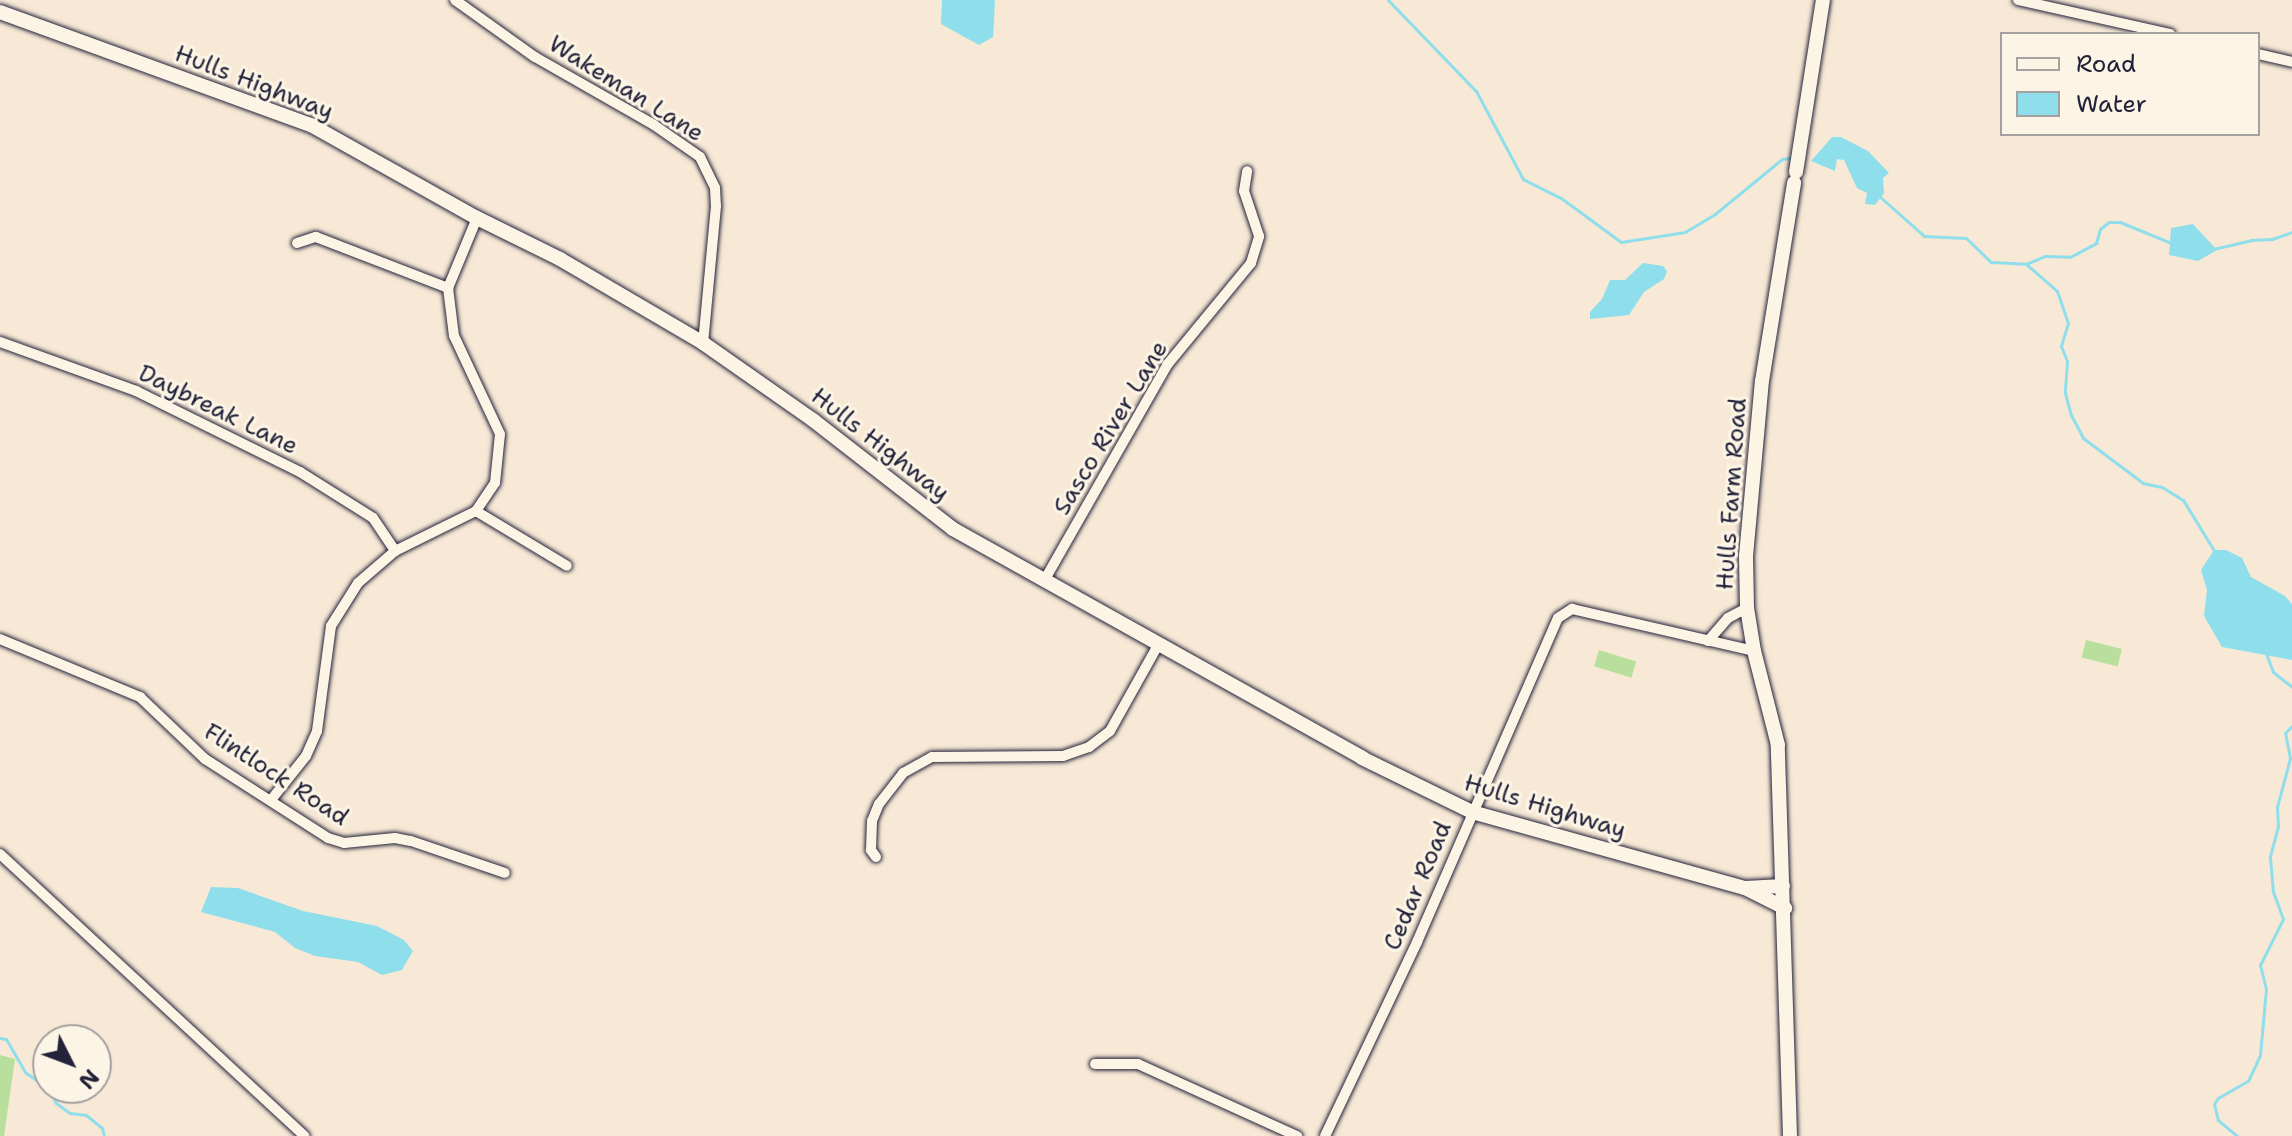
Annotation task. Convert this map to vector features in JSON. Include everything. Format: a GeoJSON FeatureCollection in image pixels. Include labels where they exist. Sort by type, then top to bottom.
{"type":"FeatureCollection","features":[{"type":"Feature","properties":{"kind":"street","name":"Wakeman Lane"},"geometry":{"type":"LineString","coordinates":[[455,0],[535,57],[654,125],[700,157],[715,188],[716,206],[703,343]]}},
{"type":"Feature","properties":{"kind":"street","name":"Hulls Farm Road"},"geometry":{"type":"LineString","coordinates":[[1790,1136],[1778,745],[1754,651],[1747,608],[1746,556],[1762,381],[1823,0]]}},
{"type":"Feature","properties":{"kind":"street"},"geometry":{"type":"LineString","coordinates":[[2018,0],[2161,32]]}},
{"type":"Feature","properties":{"kind":"street","name":"Hulls Highway"},"geometry":{"type":"LineString","coordinates":[[0,12],[311,125],[477,218],[560,259],[703,343],[813,420],[953,529],[1362,758],[1472,812],[1745,888],[1785,908]]}},
{"type":"Feature","properties":{"kind":"street"},"geometry":{"type":"LineString","coordinates":[[2260,54],[2292,62]]}},
{"type":"Feature","properties":{"kind":"street","name":"Sasco River Lane"},"geometry":{"type":"LineString","coordinates":[[1044,581],[1167,365],[1251,263],[1259,236],[1244,191],[1247,171]]}},
{"type":"Feature","properties":{"kind":"street"},"geometry":{"type":"LineString","coordinates":[[271,800],[306,756],[317,731],[331,626],[358,583],[395,551],[476,511],[495,483],[500,434],[454,336],[448,288],[477,218]]}},
{"type":"Feature","properties":{"kind":"street"},"geometry":{"type":"LineString","coordinates":[[297,243],[316,237],[448,288]]}},
{"type":"Feature","properties":{"kind":"street","name":"Daybreak Lane"},"geometry":{"type":"LineString","coordinates":[[0,342],[136,391],[300,472],[373,518],[395,551]]}},
{"type":"Feature","properties":{"kind":"street"},"geometry":{"type":"LineString","coordinates":[[476,511],[567,566]]}},
{"type":"Feature","properties":{"kind":"street"},"geometry":{"type":"LineString","coordinates":[[1708,641],[1728,618],[1747,608]]}},
{"type":"Feature","properties":{"kind":"street","name":"Cedar Road"},"geometry":{"type":"LineString","coordinates":[[1325,1136],[1417,942],[1558,618],[1572,609],[1754,651]]}},
{"type":"Feature","properties":{"kind":"street","name":"Flintlock Road"},"geometry":{"type":"LineString","coordinates":[[0,639],[140,697],[205,759],[328,838],[344,843],[395,838],[411,841],[505,873]]}},
{"type":"Feature","properties":{"kind":"street"},"geometry":{"type":"LineString","coordinates":[[876,857],[871,850],[872,821],[879,804],[903,773],[932,757],[1063,756],[1089,747],[1110,731],[1158,645]]}},
{"type":"Feature","properties":{"kind":"street"},"geometry":{"type":"LineString","coordinates":[[0,854],[305,1136]]}},
{"type":"Feature","properties":{"kind":"street","name":"Hulls Highway"},"geometry":{"type":"LineString","coordinates":[[1745,888],[1783,886]]}},
{"type":"Feature","properties":{"kind":"street"},"geometry":{"type":"LineString","coordinates":[[1095,1064],[1138,1064],[1297,1136]]}},
{"type":"Feature","properties":{"kind":"green space"},"geometry":{"type":"Polygon","coordinates":[[[2086,640],[2122,649],[2118,666],[2082,657],[2086,640]]]}},
{"type":"Feature","properties":{"kind":"green space"},"geometry":{"type":"Polygon","coordinates":[[[1599,650],[1636,661],[1631,678],[1594,666],[1599,650]]]}},
{"type":"Feature","properties":{"kind":"green space"},"geometry":{"type":"Polygon","coordinates":[[[0,1055],[15,1059],[4,1136],[0,1136],[0,1055]]]}},
{"type":"Feature","properties":{"kind":"water"},"geometry":{"type":"Polygon","coordinates":[[[942,0],[995,0],[993,37],[979,45],[941,24],[942,0]]]}},
{"type":"Feature","properties":{"kind":"water"},"geometry":{"type":"Polygon","coordinates":[[[1832,137],[1841,137],[1868,151],[1889,173],[1883,178],[1884,193],[1875,205],[1865,204],[1867,193],[1857,188],[1844,160],[1837,159],[1835,171],[1811,161],[1832,137]]]}},
{"type":"Feature","properties":{"kind":"water"},"geometry":{"type":"Polygon","coordinates":[[[2193,224],[2217,250],[2198,261],[2169,255],[2171,228],[2193,224]]]}},
{"type":"Feature","properties":{"kind":"water"},"geometry":{"type":"Polygon","coordinates":[[[1643,263],[1663,266],[1667,271],[1664,279],[1644,292],[1629,315],[1590,319],[1590,312],[1602,299],[1610,280],[1625,280],[1643,263]]]}},
{"type":"Feature","properties":{"kind":"water"},"geometry":{"type":"Polygon","coordinates":[[[2214,550],[2226,550],[2242,558],[2251,577],[2285,596],[2292,604],[2292,660],[2222,647],[2204,616],[2207,590],[2201,570],[2214,550]]]}},
{"type":"Feature","properties":{"kind":"water"},"geometry":{"type":"Polygon","coordinates":[[[211,887],[238,888],[303,911],[377,926],[404,940],[413,951],[402,970],[382,975],[358,962],[315,956],[295,948],[275,932],[201,912],[211,887]]]}},
{"type":"Feature","properties":{"kind":"waterway"},"geometry":{"type":"LineString","coordinates":[[1388,0],[1476,91],[1523,179],[1561,198],[1621,242],[1685,232],[1715,214],[1782,159],[1792,158]]}},
{"type":"Feature","properties":{"kind":"waterway"},"geometry":{"type":"LineString","coordinates":[[1878,195],[1924,236],[1966,238],[1991,262],[2026,264],[2045,256],[2070,257],[2096,243],[2100,229],[2109,222],[2120,222],[2171,243]]}},
{"type":"Feature","properties":{"kind":"waterway"},"geometry":{"type":"LineString","coordinates":[[2213,249],[2251,240],[2272,239],[2292,232]]}},
{"type":"Feature","properties":{"kind":"waterway"},"geometry":{"type":"LineString","coordinates":[[2026,264],[2057,291],[2068,323],[2061,346],[2067,361],[2065,393],[2071,415],[2083,438],[2143,483],[2162,487],[2183,500],[2215,552]]}},
{"type":"Feature","properties":{"kind":"waterway"},"geometry":{"type":"LineString","coordinates":[[2265,651],[2273,672],[2292,687]]}},
{"type":"Feature","properties":{"kind":"waterway"},"geometry":{"type":"LineString","coordinates":[[2237,1136],[2218,1120],[2214,1104],[2218,1098],[2248,1081],[2260,1055],[2266,989],[2260,965],[2283,919],[2273,892],[2270,856],[2278,827],[2277,807],[2290,758],[2285,733],[2292,726]]}},
{"type":"Feature","properties":{"kind":"waterway"},"geometry":{"type":"LineString","coordinates":[[0,1038],[6,1039],[26,1073],[47,1087],[56,1103],[70,1113],[86,1115],[102,1128],[104,1136]]}}]}
